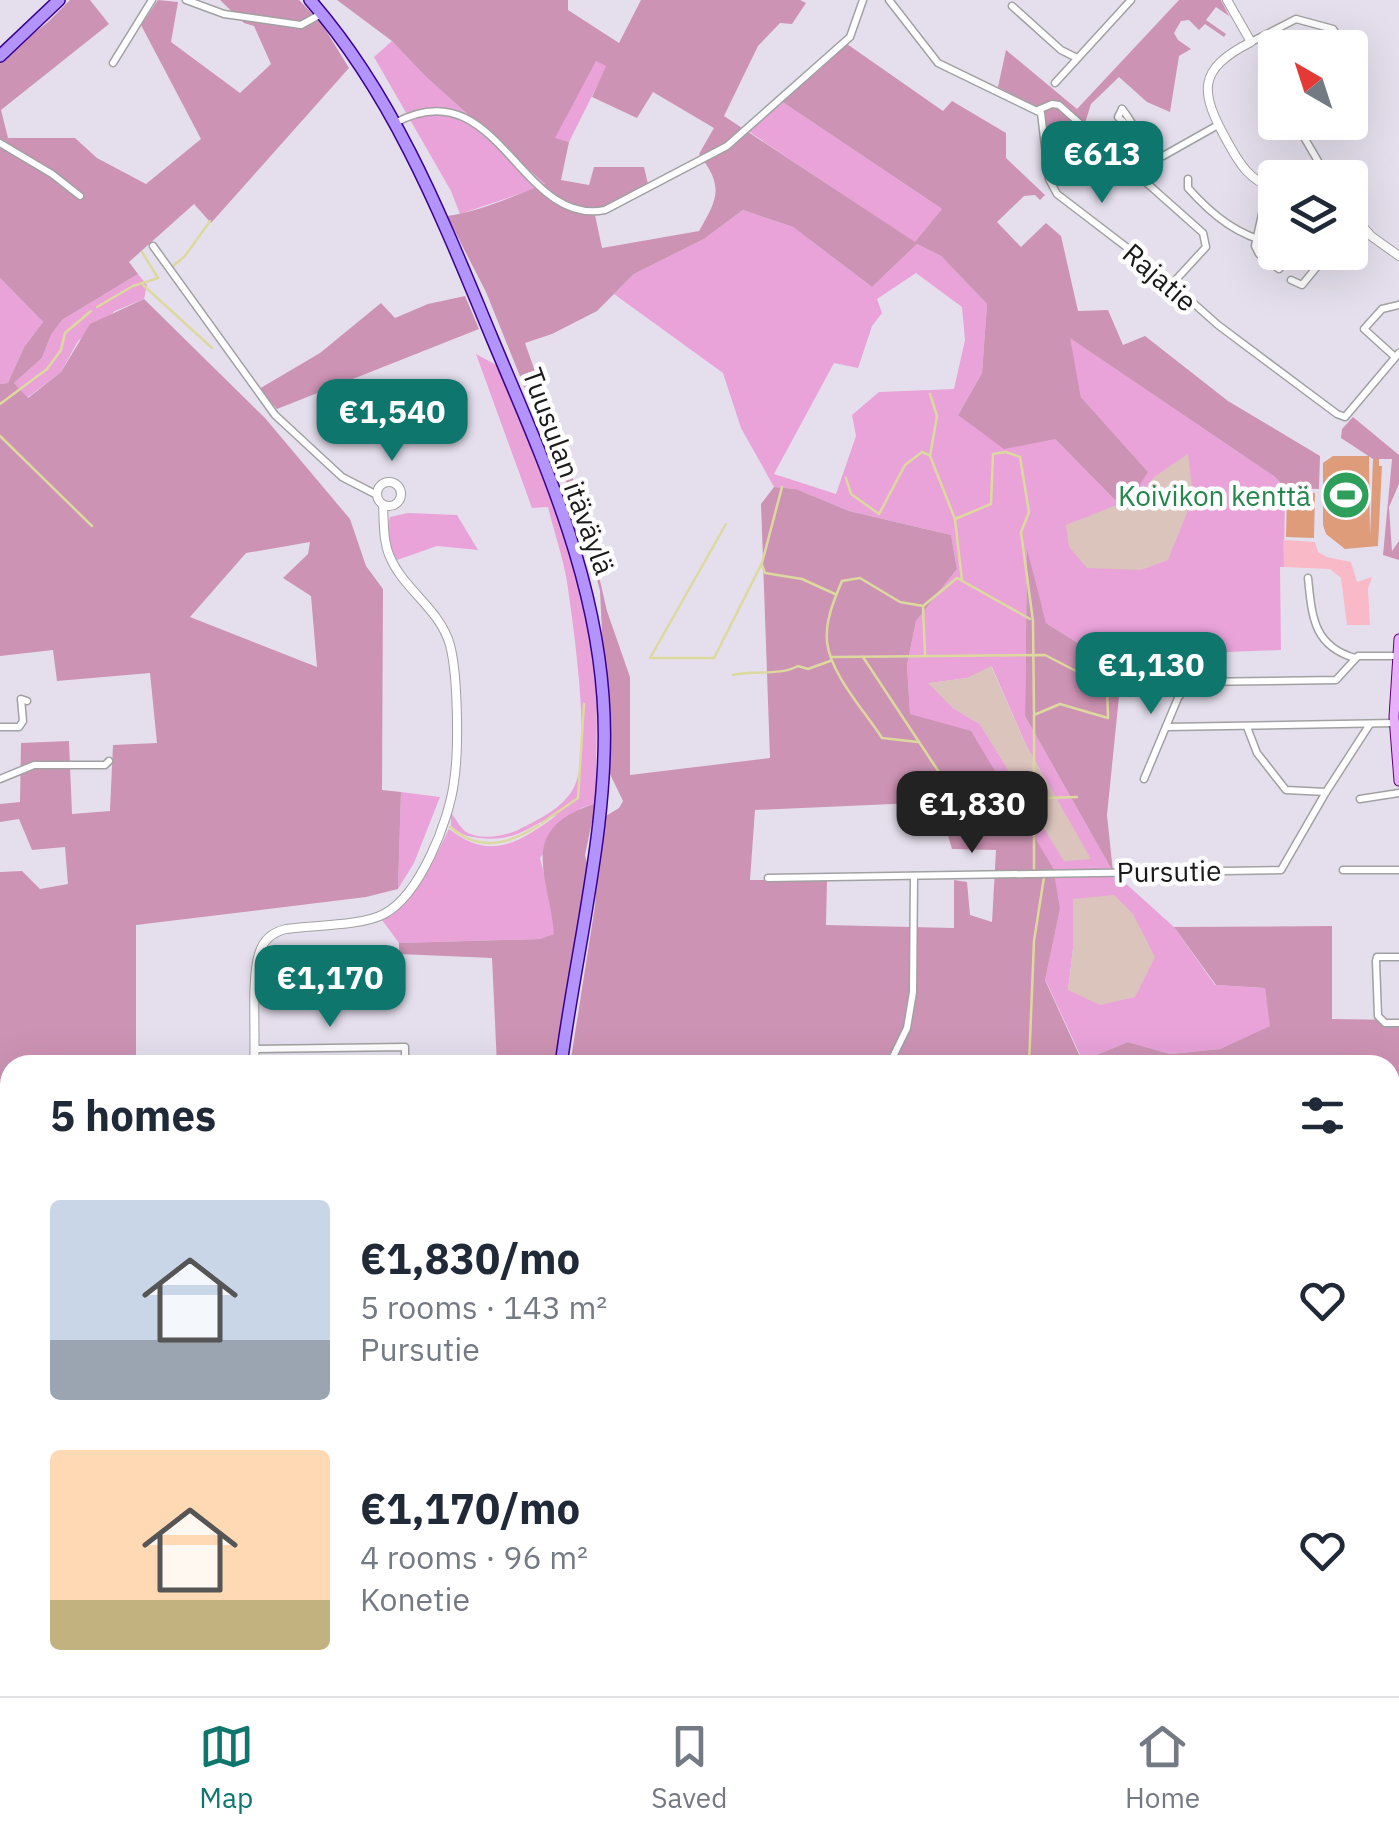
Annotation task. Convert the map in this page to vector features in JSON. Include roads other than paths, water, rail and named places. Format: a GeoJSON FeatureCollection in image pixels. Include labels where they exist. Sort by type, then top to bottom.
{"type":"FeatureCollection","features":[{"type":"Feature","properties":{"kind":"main road","name":"Tuusulan itäväylä"},"geometry":{"type":"LineString","coordinates":[[310,0],[372,84],[439,216],[557,493],[579,559],[603,697],[602,785],[562,1055]]}},
{"type":"Feature","properties":{"kind":"main road"},"geometry":{"type":"LineString","coordinates":[[0,48],[57,2]]}},
{"type":"Feature","properties":{"kind":"main road"},"geometry":{"type":"LineString","coordinates":[[0,56],[57,2]]}},
{"type":"Feature","properties":{"kind":"main road"},"geometry":{"type":"LineString","coordinates":[[1399,639],[1399,780]]}},
{"type":"Feature","properties":{"kind":"street"},"geometry":{"type":"LineString","coordinates":[[113,63],[152,0]]}},
{"type":"Feature","properties":{"kind":"street"},"geometry":{"type":"LineString","coordinates":[[186,0],[224,14],[301,25],[321,14]]}},
{"type":"Feature","properties":{"kind":"street"},"geometry":{"type":"LineString","coordinates":[[394,123],[426,109],[457,112],[563,204],[592,212],[605,210],[727,146],[850,37],[863,0]]}},
{"type":"Feature","properties":{"kind":"street"},"geometry":{"type":"LineString","coordinates":[[889,0],[938,63],[1038,110],[1059,105],[1202,233],[1206,247],[1172,286]]}},
{"type":"Feature","properties":{"kind":"street"},"geometry":{"type":"LineString","coordinates":[[1227,0],[1252,42]]}},
{"type":"Feature","properties":{"kind":"street"},"geometry":{"type":"LineString","coordinates":[[1055,82],[1127,1]]}},
{"type":"Feature","properties":{"kind":"street"},"geometry":{"type":"LineString","coordinates":[[1012,6],[1062,50],[1077,58]]}},
{"type":"Feature","properties":{"kind":"street"},"geometry":{"type":"LineString","coordinates":[[1275,30],[1296,19],[1334,30]]}},
{"type":"Feature","properties":{"kind":"street"},"geometry":{"type":"LineString","coordinates":[[1258,39],[1225,58],[1210,78],[1207,100],[1247,173],[1258,180]]}},
{"type":"Feature","properties":{"kind":"street","name":"Rajatie"},"geometry":{"type":"LineString","coordinates":[[1038,110],[1044,124],[1052,188],[1232,336],[1345,417],[1397,355]]}},
{"type":"Feature","properties":{"kind":"street"},"geometry":{"type":"LineString","coordinates":[[1134,131],[1155,154],[1163,156],[1218,125]]}},
{"type":"Feature","properties":{"kind":"street"},"geometry":{"type":"LineString","coordinates":[[0,143],[80,196]]}},
{"type":"Feature","properties":{"kind":"street"},"geometry":{"type":"LineString","coordinates":[[1188,179],[1188,188],[1217,218],[1258,241]]}},
{"type":"Feature","properties":{"kind":"street"},"geometry":{"type":"LineString","coordinates":[[1258,231],[1258,248]]}},
{"type":"Feature","properties":{"kind":"street"},"geometry":{"type":"LineString","coordinates":[[1368,233],[1399,256]]}},
{"type":"Feature","properties":{"kind":"street"},"geometry":{"type":"LineString","coordinates":[[152,246],[275,416],[342,478],[378,491],[387,505],[386,547],[392,562],[433,611],[450,646],[456,751],[453,791],[421,875],[400,902],[376,917],[286,928],[264,942],[257,964],[255,1055]]}},
{"type":"Feature","properties":{"kind":"street"},"geometry":{"type":"LineString","coordinates":[[1290,280],[1302,285],[1314,270]]}},
{"type":"Feature","properties":{"kind":"street"},"geometry":{"type":"LineString","coordinates":[[1397,355],[1364,329],[1378,313],[1399,305]]}},
{"type":"Feature","properties":{"kind":"street"},"geometry":{"type":"LineString","coordinates":[[378,491],[390,482],[399,488],[400,499],[387,505]]}},
{"type":"Feature","properties":{"kind":"street"},"geometry":{"type":"LineString","coordinates":[[1308,578],[1312,620],[1333,652],[1354,658],[1398,656]]}},
{"type":"Feature","properties":{"kind":"street"},"geometry":{"type":"LineString","coordinates":[[1144,779],[1178,698],[1190,682],[1336,680],[1354,658]]}},
{"type":"Feature","properties":{"kind":"street"},"geometry":{"type":"LineString","coordinates":[[0,726],[19,727],[23,721],[21,699],[28,701]]}},
{"type":"Feature","properties":{"kind":"street"},"geometry":{"type":"LineString","coordinates":[[1166,727],[1370,724],[1396,729]]}},
{"type":"Feature","properties":{"kind":"street","name":"Pursutie"},"geometry":{"type":"LineString","coordinates":[[768,878],[1282,870],[1370,724]]}},
{"type":"Feature","properties":{"kind":"street"},"geometry":{"type":"LineString","coordinates":[[1247,728],[1258,754],[1286,790],[1326,792]]}},
{"type":"Feature","properties":{"kind":"street"},"geometry":{"type":"LineString","coordinates":[[0,779],[34,765],[105,766],[109,761]]}},
{"type":"Feature","properties":{"kind":"street"},"geometry":{"type":"LineString","coordinates":[[1360,799],[1399,794]]}},
{"type":"Feature","properties":{"kind":"street"},"geometry":{"type":"LineString","coordinates":[[1343,870],[1399,870]]}},
{"type":"Feature","properties":{"kind":"street"},"geometry":{"type":"LineString","coordinates":[[894,1055],[906,1028],[913,992],[914,876]]}},
{"type":"Feature","properties":{"kind":"street"},"geometry":{"type":"LineString","coordinates":[[1399,957],[1377,956],[1376,961],[1378,1016],[1385,1022],[1399,1023]]}},
{"type":"Feature","properties":{"kind":"street"},"geometry":{"type":"LineString","coordinates":[[255,1050],[405,1048],[405,1055]]}},
{"type":"Feature","properties":{"kind":"waterway"},"geometry":{"type":"LineString","coordinates":[[173,266],[210,221]]}},
{"type":"Feature","properties":{"kind":"waterway"},"geometry":{"type":"LineString","coordinates":[[97,307],[133,286],[158,278],[142,252]]}},
{"type":"Feature","properties":{"kind":"waterway"},"geometry":{"type":"LineString","coordinates":[[143,285],[212,348]]}},
{"type":"Feature","properties":{"kind":"waterway"},"geometry":{"type":"LineString","coordinates":[[0,404],[47,369],[61,350],[65,333],[91,311]]}},
{"type":"Feature","properties":{"kind":"waterway"},"geometry":{"type":"LineString","coordinates":[[930,394],[937,416],[930,456],[955,519],[962,581]]}},
{"type":"Feature","properties":{"kind":"waterway"},"geometry":{"type":"LineString","coordinates":[[0,436],[92,526]]}},
{"type":"Feature","properties":{"kind":"waterway"},"geometry":{"type":"LineString","coordinates":[[846,478],[851,494],[879,514],[905,465],[922,452],[929,455]]}},
{"type":"Feature","properties":{"kind":"waterway"},"geometry":{"type":"LineString","coordinates":[[955,519],[991,504],[993,454],[1006,452],[1020,457],[1029,512],[1021,532],[1033,621],[1034,713]]}},
{"type":"Feature","properties":{"kind":"waterway"},"geometry":{"type":"LineString","coordinates":[[726,524],[650,658],[714,658],[762,563],[782,487]]}},
{"type":"Feature","properties":{"kind":"waterway"},"geometry":{"type":"LineString","coordinates":[[762,565],[765,573],[802,579],[835,594]]}},
{"type":"Feature","properties":{"kind":"waterway"},"geometry":{"type":"LineString","coordinates":[[918,742],[882,738],[835,667],[827,634],[842,581],[860,578],[900,602],[923,606]]}},
{"type":"Feature","properties":{"kind":"waterway"},"geometry":{"type":"LineString","coordinates":[[925,655],[923,606],[957,578],[1030,619]]}},
{"type":"Feature","properties":{"kind":"waterway"},"geometry":{"type":"LineString","coordinates":[[832,657],[1045,655],[1107,687],[1108,718],[1060,704],[1034,715],[1034,870]]}},
{"type":"Feature","properties":{"kind":"waterway"},"geometry":{"type":"LineString","coordinates":[[863,657],[958,801],[1077,797]]}},
{"type":"Feature","properties":{"kind":"waterway"},"geometry":{"type":"LineString","coordinates":[[733,675],[798,666],[808,669],[830,661]]}},
{"type":"Feature","properties":{"kind":"waterway"},"geometry":{"type":"LineString","coordinates":[[542,823],[578,798],[584,704]]}},
{"type":"Feature","properties":{"kind":"waterway"},"geometry":{"type":"LineString","coordinates":[[450,827],[472,840],[494,843],[539,825]]}},
{"type":"Feature","properties":{"kind":"waterway"},"geometry":{"type":"LineString","coordinates":[[1029,1055],[1034,941],[1044,877]]}},
{"type":"Feature","properties":{"kind":"place","name":"Koivikon kenttä"},"geometry":{"type":"Point","coordinates":[1346,495]}}]}
